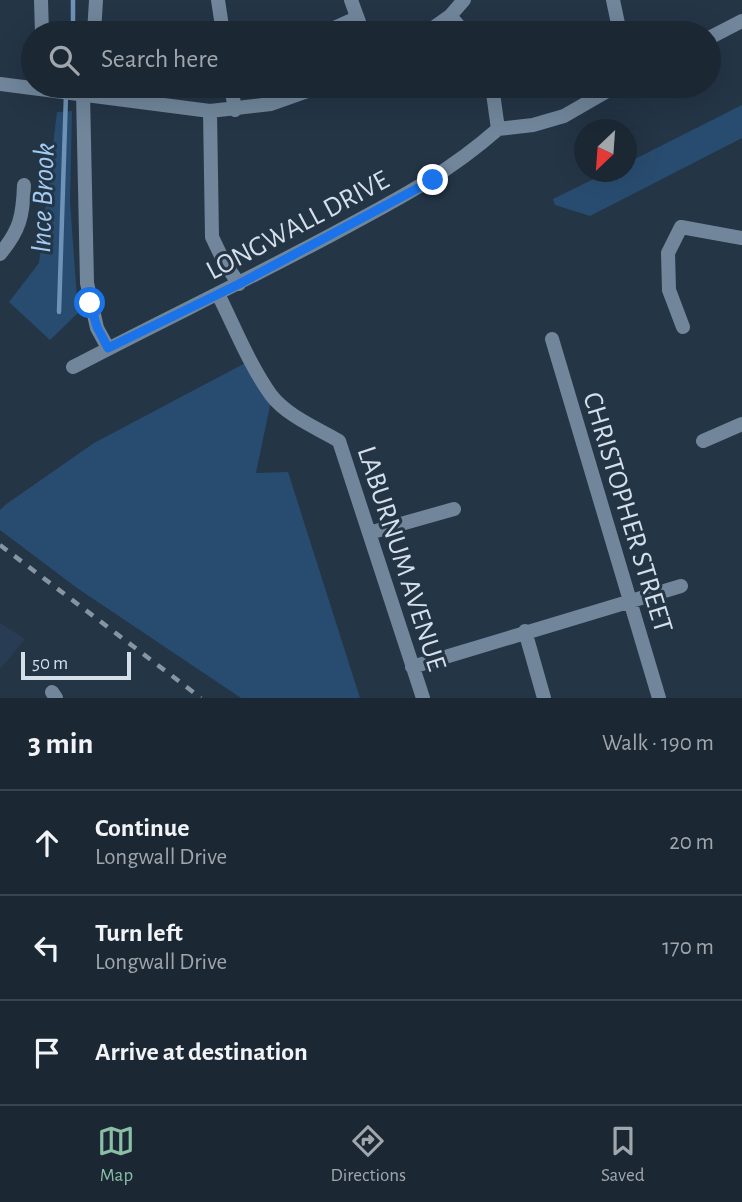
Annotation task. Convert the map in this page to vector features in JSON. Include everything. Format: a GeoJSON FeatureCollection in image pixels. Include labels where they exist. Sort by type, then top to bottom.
{"type":"FeatureCollection","features":[{"type":"Feature","properties":{"kind":"street"},"geometry":{"type":"LineString","coordinates":[[41,0],[42,21]]}},
{"type":"Feature","properties":{"kind":"street"},"geometry":{"type":"LineString","coordinates":[[95,21],[96,0]]}},
{"type":"Feature","properties":{"kind":"street"},"geometry":{"type":"LineString","coordinates":[[218,0],[221,21]]}},
{"type":"Feature","properties":{"kind":"street"},"geometry":{"type":"LineString","coordinates":[[351,0],[358,21]]}},
{"type":"Feature","properties":{"kind":"street"},"geometry":{"type":"LineString","coordinates":[[443,21],[464,0]]}},
{"type":"Feature","properties":{"kind":"street"},"geometry":{"type":"LineString","coordinates":[[613,0],[617,21]]}},
{"type":"Feature","properties":{"kind":"street"},"geometry":{"type":"LineString","coordinates":[[450,16],[455,21]]}},
{"type":"Feature","properties":{"kind":"street"},"geometry":{"type":"LineString","coordinates":[[721,32],[742,21]]}},
{"type":"Feature","properties":{"kind":"street"},"geometry":{"type":"LineString","coordinates":[[0,84],[21,86]]}},
{"type":"Feature","properties":{"kind":"street"},"geometry":{"type":"LineString","coordinates":[[79,98],[87,283],[97,327],[108,348]]}},
{"type":"Feature","properties":{"kind":"street"},"geometry":{"type":"LineString","coordinates":[[115,98],[210,111],[271,104],[288,98]]}},
{"type":"Feature","properties":{"kind":"street"},"geometry":{"type":"LineString","coordinates":[[232,98],[234,110]]}},
{"type":"Feature","properties":{"kind":"street"},"geometry":{"type":"LineString","coordinates":[[494,98],[498,129],[533,125],[564,116],[595,98]]}},
{"type":"Feature","properties":{"kind":"street"},"geometry":{"type":"LineString","coordinates":[[210,111],[212,237],[239,284]]}},
{"type":"Feature","properties":{"kind":"street","name":"LONGWALL DRIVE"},"geometry":{"type":"LineString","coordinates":[[72,367],[239,284],[433,180],[471,153],[498,129]]}},
{"type":"Feature","properties":{"kind":"street"},"geometry":{"type":"LineString","coordinates":[[0,254],[17,233],[23,213],[24,185]]}},
{"type":"Feature","properties":{"kind":"street"},"geometry":{"type":"LineString","coordinates":[[683,327],[669,290],[668,253],[681,227],[742,238]]}},
{"type":"Feature","properties":{"kind":"street","name":"LABURNUM AVENUE"},"geometry":{"type":"LineString","coordinates":[[218,294],[272,396],[287,410],[339,441],[423,698]]}},
{"type":"Feature","properties":{"kind":"street","name":"CHRISTOPHER STREET"},"geometry":{"type":"LineString","coordinates":[[552,339],[659,698]]}},
{"type":"Feature","properties":{"kind":"street"},"geometry":{"type":"LineString","coordinates":[[703,441],[742,424]]}},
{"type":"Feature","properties":{"kind":"street"},"geometry":{"type":"LineString","coordinates":[[369,533],[454,509]]}},
{"type":"Feature","properties":{"kind":"street"},"geometry":{"type":"LineString","coordinates":[[412,667],[681,586]]}},
{"type":"Feature","properties":{"kind":"street"},"geometry":{"type":"LineString","coordinates":[[525,631],[544,698]]}},
{"type":"Feature","properties":{"kind":"lane"},"geometry":{"type":"LineString","coordinates":[[343,21],[356,15]]}},
{"type":"Feature","properties":{"kind":"shaded area"},"geometry":{"type":"Polygon","coordinates":[[[742,105],[742,138],[590,216],[555,205],[553,199],[588,182],[637,182],[637,158],[742,105]]]}},
{"type":"Feature","properties":{"kind":"shaded area"},"geometry":{"type":"Polygon","coordinates":[[[72,111],[70,201],[78,313],[50,340],[9,302],[39,263],[57,112],[72,111]]]}},
{"type":"Feature","properties":{"kind":"shaded area"},"geometry":{"type":"Polygon","coordinates":[[[251,360],[272,396],[256,473],[288,472],[360,698],[241,698],[77,588],[0,530],[0,510],[5,505],[94,443],[251,360]]]}},
{"type":"Feature","properties":{"kind":"shaded area"},"geometry":{"type":"Polygon","coordinates":[[[0,623],[25,639],[0,669],[0,623]]]}},
{"type":"Feature","properties":{"kind":"waterway","name":"Ince Brook"},"geometry":{"type":"LineString","coordinates":[[73,0],[73,21]]}},
{"type":"Feature","properties":{"kind":"waterway","name":"Ince Brook"},"geometry":{"type":"LineString","coordinates":[[59,312],[66,98]]}},
{"type":"Feature","properties":{"kind":"railway"},"geometry":{"type":"LineString","coordinates":[[0,545],[201,698]]}},
{"type":"Feature","properties":{"kind":"route"},"geometry":{"type":"LineString","coordinates":[[90,303],[97,327],[108,348],[239,284],[433,180]]}}]}
